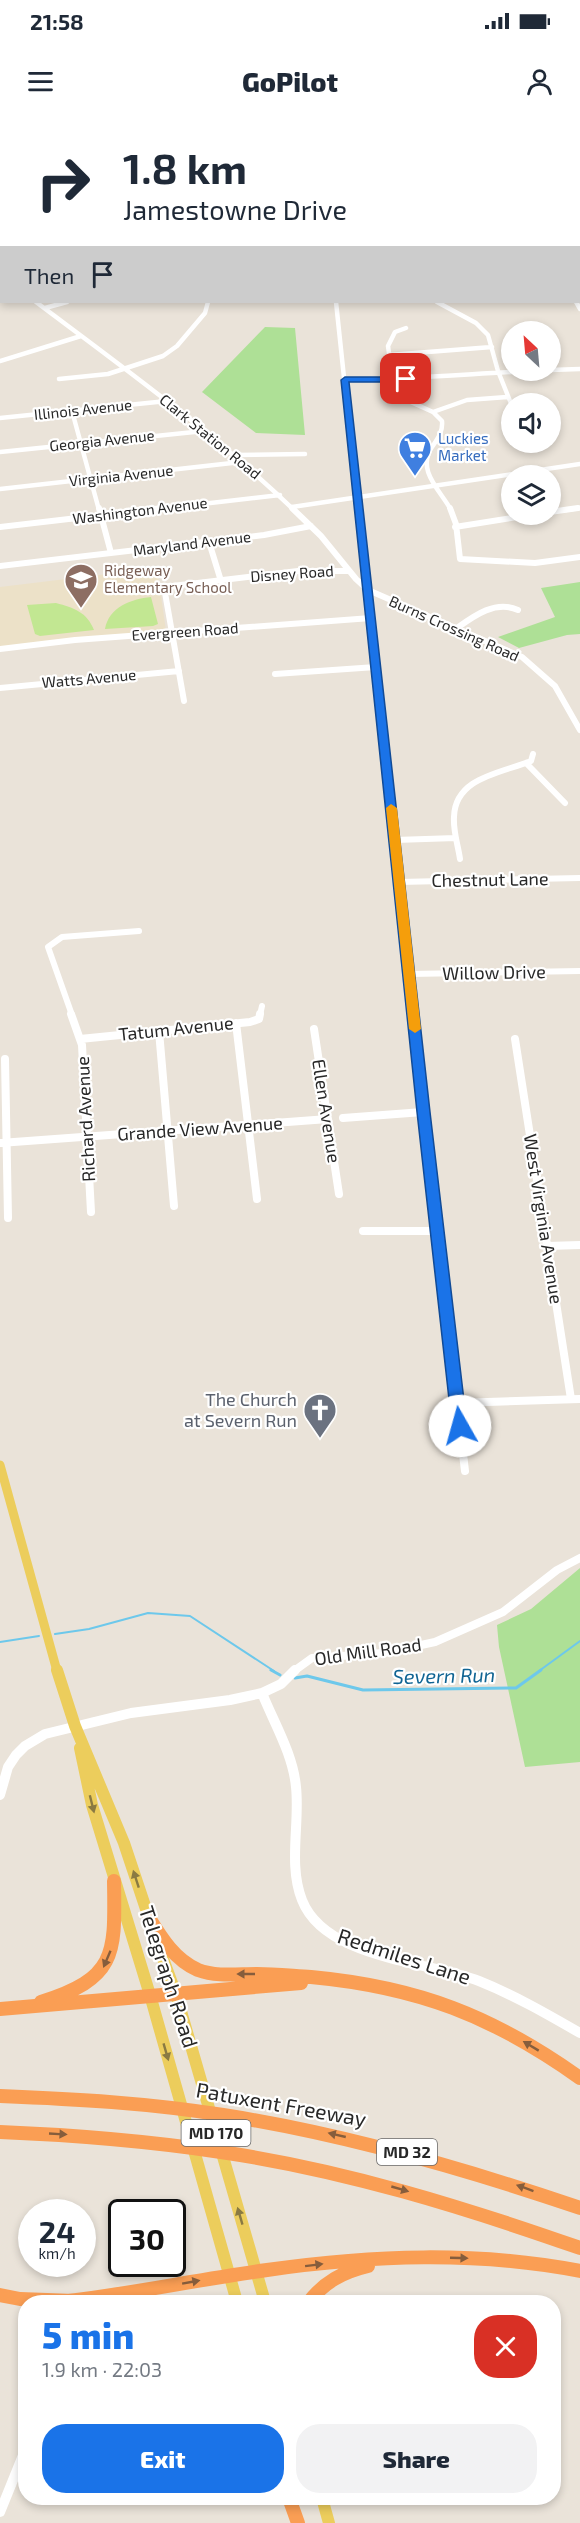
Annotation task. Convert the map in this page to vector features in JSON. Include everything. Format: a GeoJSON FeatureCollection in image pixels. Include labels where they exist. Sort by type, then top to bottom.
{"type":"FeatureCollection","features":[{"type":"Feature","properties":{"kind":"highway"},"geometry":{"type":"LineString","coordinates":[[21,2007],[77,1989],[101,1971],[108,1959],[114,1939],[114,1881]]}},
{"type":"Feature","properties":{"kind":"highway"},"geometry":{"type":"LineString","coordinates":[[148,1918],[178,1958],[202,1971],[219,1974],[258,1974],[346,1980],[406,1991],[470,2014],[517,2037],[580,2078]]}},
{"type":"Feature","properties":{"kind":"highway"},"geometry":{"type":"LineString","coordinates":[[0,2009],[259,1985],[346,1980]]}},
{"type":"Feature","properties":{"kind":"highway","name":"Patuxent Freeway"},"geometry":{"type":"LineString","coordinates":[[0,2096],[100,2099],[157,2104],[314,2130],[453,2164],[580,2208]]}},
{"type":"Feature","properties":{"kind":"highway","name":"MD 32"},"geometry":{"type":"LineString","coordinates":[[0,2132],[100,2136],[240,2154],[382,2184],[508,2222],[580,2248]]}},
{"type":"Feature","properties":{"kind":"highway"},"geometry":{"type":"LineString","coordinates":[[315,2295],[321,2287],[345,2272],[401,2258]]}},
{"type":"Feature","properties":{"kind":"highway"},"geometry":{"type":"LineString","coordinates":[[121,2295],[256,2272],[328,2263],[401,2258],[495,2259],[580,2271]]}},
{"type":"Feature","properties":{"kind":"highway"},"geometry":{"type":"LineString","coordinates":[[0,2295],[18,2297]]}},
{"type":"Feature","properties":{"kind":"highway"},"geometry":{"type":"LineString","coordinates":[[292,2505],[298,2523]]}},
{"type":"Feature","properties":{"kind":"main road","name":"Telegraph Road"},"geometry":{"type":"LineString","coordinates":[[0,1465],[54,1662],[75,1726],[124,1843],[176,1994],[263,2295]]}},
{"type":"Feature","properties":{"kind":"main road","name":"Telegraph Road"},"geometry":{"type":"LineString","coordinates":[[75,1726],[92,1805],[150,1995],[235,2295]]}},
{"type":"Feature","properties":{"kind":"main road"},"geometry":{"type":"LineString","coordinates":[[324,2505],[329,2523]]}},
{"type":"Feature","properties":{"kind":"street","name":"Clark Station Road"},"geometry":{"type":"LineString","coordinates":[[38,303],[234,455],[311,526],[368,590]]}},
{"type":"Feature","properties":{"kind":"street"},"geometry":{"type":"LineString","coordinates":[[45,308],[63,303]]}},
{"type":"Feature","properties":{"kind":"street"},"geometry":{"type":"LineString","coordinates":[[58,379],[108,374],[170,351],[205,313],[208,303]]}},
{"type":"Feature","properties":{"kind":"street"},"geometry":{"type":"LineString","coordinates":[[336,303],[436,1231],[465,1471]]}},
{"type":"Feature","properties":{"kind":"street"},"geometry":{"type":"LineString","coordinates":[[439,303],[482,327],[488,335],[506,393]]}},
{"type":"Feature","properties":{"kind":"street"},"geometry":{"type":"LineString","coordinates":[[406,328],[395,332],[388,346],[394,389],[399,396],[433,412],[443,425],[442,432],[430,448],[426,460],[427,469],[452,513],[460,560],[529,564],[558,562],[580,557]]}},
{"type":"Feature","properties":{"kind":"street"},"geometry":{"type":"LineString","coordinates":[[0,360],[81,336]]}},
{"type":"Feature","properties":{"kind":"street"},"geometry":{"type":"LineString","coordinates":[[388,355],[492,347]]}},
{"type":"Feature","properties":{"kind":"street"},"geometry":{"type":"LineString","coordinates":[[561,370],[580,369]]}},
{"type":"Feature","properties":{"kind":"street"},"geometry":{"type":"LineString","coordinates":[[345,380],[392,380],[501,371]]}},
{"type":"Feature","properties":{"kind":"street"},"geometry":{"type":"LineString","coordinates":[[433,412],[467,400],[501,397]]}},
{"type":"Feature","properties":{"kind":"street","name":"Illinois Avenue"},"geometry":{"type":"LineString","coordinates":[[0,418],[167,401]]}},
{"type":"Feature","properties":{"kind":"street"},"geometry":{"type":"LineString","coordinates":[[72,411],[111,553]]}},
{"type":"Feature","properties":{"kind":"street","name":"Georgia Avenue"},"geometry":{"type":"LineString","coordinates":[[0,452],[204,430]]}},
{"type":"Feature","properties":{"kind":"street"},"geometry":{"type":"LineString","coordinates":[[234,455],[304,454]]}},
{"type":"Feature","properties":{"kind":"street","name":"Virginia Avenue"},"geometry":{"type":"LineString","coordinates":[[0,489],[241,462]]}},
{"type":"Feature","properties":{"kind":"street"},"geometry":{"type":"LineString","coordinates":[[292,507],[580,464]]}},
{"type":"Feature","properties":{"kind":"street","name":"Washington Avenue"},"geometry":{"type":"LineString","coordinates":[[0,527],[280,495]]}},
{"type":"Feature","properties":{"kind":"street"},"geometry":{"type":"LineString","coordinates":[[561,511],[580,508]]}},
{"type":"Feature","properties":{"kind":"street"},"geometry":{"type":"LineString","coordinates":[[455,527],[501,520]]}},
{"type":"Feature","properties":{"kind":"street","name":"Maryland Avenue"},"geometry":{"type":"LineString","coordinates":[[0,566],[279,533],[311,526]]}},
{"type":"Feature","properties":{"kind":"street"},"geometry":{"type":"LineString","coordinates":[[209,542],[221,580]]}},
{"type":"Feature","properties":{"kind":"street","name":"Disney Road"},"geometry":{"type":"LineString","coordinates":[[171,633],[164,587],[308,570],[349,571]]}},
{"type":"Feature","properties":{"kind":"street","name":"Burns Crossing Road"},"geometry":{"type":"LineString","coordinates":[[368,590],[512,652],[538,669],[560,693],[580,729]]}},
{"type":"Feature","properties":{"kind":"street"},"geometry":{"type":"LineString","coordinates":[[458,628],[476,615],[500,606],[513,606],[518,610]]}},
{"type":"Feature","properties":{"kind":"street","name":"Evergreen Road"},"geometry":{"type":"LineString","coordinates":[[0,649],[75,640],[371,618]]}},
{"type":"Feature","properties":{"kind":"street"},"geometry":{"type":"LineString","coordinates":[[171,633],[183,701]]}},
{"type":"Feature","properties":{"kind":"street"},"geometry":{"type":"LineString","coordinates":[[275,674],[376,667]]}},
{"type":"Feature","properties":{"kind":"street","name":"Watts Avenue"},"geometry":{"type":"LineString","coordinates":[[0,688],[179,671]]}},
{"type":"Feature","properties":{"kind":"street"},"geometry":{"type":"LineString","coordinates":[[460,859],[454,812],[457,801],[466,789],[484,778],[531,761],[533,754]]}},
{"type":"Feature","properties":{"kind":"street"},"geometry":{"type":"LineString","coordinates":[[526,763],[565,804]]}},
{"type":"Feature","properties":{"kind":"street"},"geometry":{"type":"LineString","coordinates":[[394,840],[456,838]]}},
{"type":"Feature","properties":{"kind":"street","name":"Chestnut Lane"},"geometry":{"type":"LineString","coordinates":[[399,882],[580,878]]}},
{"type":"Feature","properties":{"kind":"street","name":"Richard Avenue"},"geometry":{"type":"LineString","coordinates":[[91,1212],[80,1039],[48,952],[49,945],[54,940],[67,937],[139,931]]}},
{"type":"Feature","properties":{"kind":"street","name":"Willow Drive"},"geometry":{"type":"LineString","coordinates":[[409,974],[580,972]]}},
{"type":"Feature","properties":{"kind":"street","name":"Tatum Avenue"},"geometry":{"type":"LineString","coordinates":[[80,1039],[257,1020],[262,1006]]}},
{"type":"Feature","properties":{"kind":"street"},"geometry":{"type":"LineString","coordinates":[[236,1023],[257,1199]]}},
{"type":"Feature","properties":{"kind":"street","name":"Ellen Avenue"},"geometry":{"type":"LineString","coordinates":[[314,1029],[339,1194]]}},
{"type":"Feature","properties":{"kind":"street"},"geometry":{"type":"LineString","coordinates":[[159,1031],[174,1206]]}},
{"type":"Feature","properties":{"kind":"street","name":"West Virginia Avenue"},"geometry":{"type":"LineString","coordinates":[[515,1039],[547,1246],[575,1399]]}},
{"type":"Feature","properties":{"kind":"street"},"geometry":{"type":"LineString","coordinates":[[5,1059],[2,1087],[3,1143],[8,1218]]}},
{"type":"Feature","properties":{"kind":"street"},"geometry":{"type":"LineString","coordinates":[[343,1118],[423,1112]]}},
{"type":"Feature","properties":{"kind":"street","name":"Grande View Avenue"},"geometry":{"type":"LineString","coordinates":[[3,1143],[328,1119]]}},
{"type":"Feature","properties":{"kind":"street"},"geometry":{"type":"LineString","coordinates":[[363,1231],[436,1231]]}},
{"type":"Feature","properties":{"kind":"street"},"geometry":{"type":"LineString","coordinates":[[547,1246],[580,1245]]}},
{"type":"Feature","properties":{"kind":"street"},"geometry":{"type":"LineString","coordinates":[[457,1403],[575,1399]]}},
{"type":"Feature","properties":{"kind":"street","name":"Old Mill Road"},"geometry":{"type":"LineString","coordinates":[[0,1795],[8,1767],[25,1746],[45,1734],[153,1708],[230,1700],[262,1693],[281,1684],[300,1665],[312,1658],[411,1648],[466,1629],[503,1612],[557,1570],[580,1558]]}},
{"type":"Feature","properties":{"kind":"street","name":"Redmiles Lane"},"geometry":{"type":"LineString","coordinates":[[262,1693],[294,1775],[297,1879],[303,1903],[315,1921],[342,1942],[466,1976],[500,1990],[580,2033]]}},
{"type":"Feature","properties":{"kind":"street"},"geometry":{"type":"LineString","coordinates":[[0,2512],[18,2468]]}},
{"type":"Feature","properties":{"kind":"shaded area","name":"Ridgeway Elementary School"},"geometry":{"type":"Polygon","coordinates":[[[157,568],[166,631],[0,647],[0,587],[157,568]]]}},
{"type":"Feature","properties":{"kind":"green space"},"geometry":{"type":"Polygon","coordinates":[[[265,327],[295,328],[305,435],[256,433],[202,392],[265,327]]]}},
{"type":"Feature","properties":{"kind":"green space"},"geometry":{"type":"Polygon","coordinates":[[[580,582],[580,634],[567,635],[519,648],[498,637],[555,617],[541,588],[580,582]]]}},
{"type":"Feature","properties":{"kind":"green space"},"geometry":{"type":"Polygon","coordinates":[[[151,597],[158,624],[105,629],[111,615],[122,605],[151,597]]]}},
{"type":"Feature","properties":{"kind":"green space"},"geometry":{"type":"Polygon","coordinates":[[[56,603],[84,615],[94,630],[40,636],[35,634],[27,605],[56,603]]]}},
{"type":"Feature","properties":{"kind":"green space"},"geometry":{"type":"Polygon","coordinates":[[[580,1568],[580,1762],[525,1767],[499,1647],[497,1625],[531,1609],[580,1568]]]}},
{"type":"Feature","properties":{"kind":"waterway"},"geometry":{"type":"LineString","coordinates":[[55,1634],[89,1629],[148,1613],[190,1616],[274,1671]]}},
{"type":"Feature","properties":{"kind":"waterway"},"geometry":{"type":"LineString","coordinates":[[0,1642],[39,1636]]}},
{"type":"Feature","properties":{"kind":"waterway","name":"Severn Run"},"geometry":{"type":"LineString","coordinates":[[539,1671],[580,1641]]}},
{"type":"Feature","properties":{"kind":"waterway","name":"Severn Run"},"geometry":{"type":"LineString","coordinates":[[271,1670],[280,1675]]}},
{"type":"Feature","properties":{"kind":"waterway","name":"Severn Run"},"geometry":{"type":"LineString","coordinates":[[295,1678],[307,1676],[363,1690],[516,1688],[541,1670]]}},
{"type":"Feature","properties":{"kind":"slow traffic"},"geometry":{"type":"LineString","coordinates":[[391,808],[415,1029]]}},
{"type":"Feature","properties":{"kind":"place","name":"Luckies Market"},"geometry":{"type":"Point","coordinates":[415,477]}},
{"type":"Feature","properties":{"kind":"place","name":"Ridgeway Elementary School"},"geometry":{"type":"Point","coordinates":[81,609]}},
{"type":"Feature","properties":{"kind":"place","name":"The Church at Severn Run"},"geometry":{"type":"Point","coordinates":[320,1439]}},
{"type":"Feature","properties":{"kind":"route"},"geometry":{"type":"LineString","coordinates":[[406,379],[345,380],[436,1231],[460,1426]]}}]}
